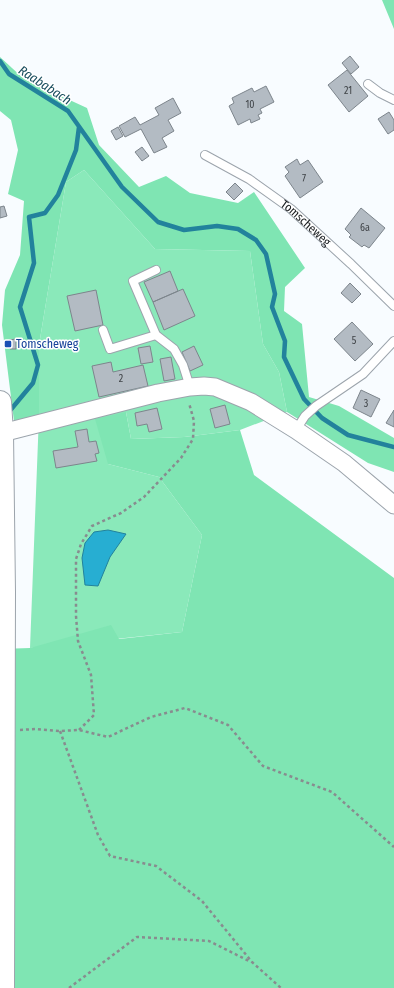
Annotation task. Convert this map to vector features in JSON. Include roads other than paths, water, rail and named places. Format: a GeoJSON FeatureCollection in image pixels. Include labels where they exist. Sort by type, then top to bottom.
{"type":"FeatureCollection","features":[{"type":"Feature","properties":{"kind":"main road"},"geometry":{"type":"LineString","coordinates":[[1,418],[4,731],[3,988]]}},
{"type":"Feature","properties":{"kind":"street"},"geometry":{"type":"LineString","coordinates":[[1,418],[188,388],[204,386],[215,387],[300,423],[344,463],[394,505]]}},
{"type":"Feature","properties":{"kind":"lane"},"geometry":{"type":"LineString","coordinates":[[368,84],[380,93],[394,100]]}},
{"type":"Feature","properties":{"kind":"lane","name":"Tomscheweg"},"geometry":{"type":"LineString","coordinates":[[205,155],[249,179],[291,210],[351,264],[394,306]]}},
{"type":"Feature","properties":{"kind":"lane"},"geometry":{"type":"LineString","coordinates":[[156,270],[133,281],[156,335],[174,349],[183,365],[188,388]]}},
{"type":"Feature","properties":{"kind":"lane"},"geometry":{"type":"LineString","coordinates":[[103,330],[110,349],[156,335]]}},
{"type":"Feature","properties":{"kind":"lane"},"geometry":{"type":"LineString","coordinates":[[300,423],[316,406],[363,374],[394,341]]}},
{"type":"Feature","properties":{"kind":"water"},"geometry":{"type":"Polygon","coordinates":[[[108,530],[126,534],[110,557],[98,586],[85,585],[82,558],[85,543],[94,532],[108,530]]]}},
{"type":"Feature","properties":{"kind":"waterway","name":"Raababach"},"geometry":{"type":"LineString","coordinates":[[0,61],[9,74],[68,111],[122,187],[158,222],[184,230],[217,226],[238,229],[256,240],[266,254],[275,294],[272,307],[285,341],[284,357],[304,399],[322,418],[348,435],[394,447]]}},
{"type":"Feature","properties":{"kind":"waterway"},"geometry":{"type":"LineString","coordinates":[[8,413],[33,383],[38,365],[20,307],[34,263],[29,217],[45,213],[58,195],[76,150],[79,127]]}},
{"type":"Feature","properties":{"kind":"place","name":"Tomscheweg"},"geometry":{"type":"Point","coordinates":[8,344]}}]}
